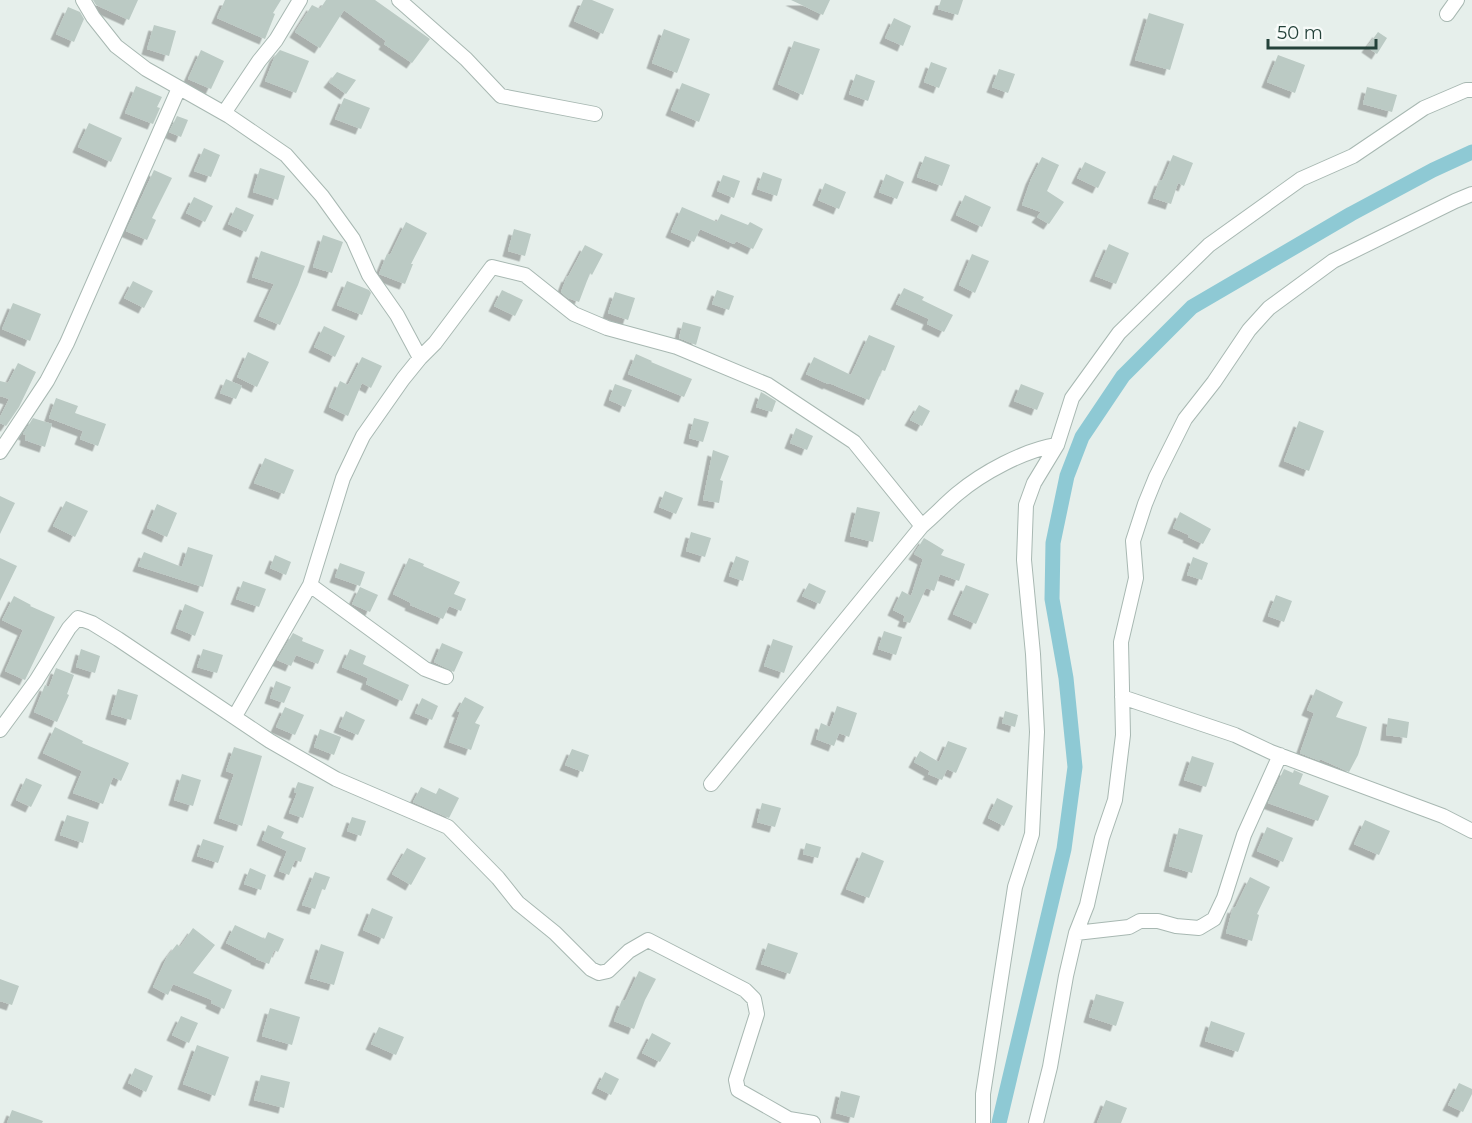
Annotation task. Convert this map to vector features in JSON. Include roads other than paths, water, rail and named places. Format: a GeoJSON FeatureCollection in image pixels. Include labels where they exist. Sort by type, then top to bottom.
{"type":"FeatureCollection","features":[{"type":"Feature","properties":{"kind":"street"},"geometry":{"type":"LineString","coordinates":[[83,0],[116,46],[146,69],[224,113],[286,155],[322,196],[352,239],[369,275],[397,315],[420,358]]}},
{"type":"Feature","properties":{"kind":"street"},"geometry":{"type":"LineString","coordinates":[[224,113],[276,40],[300,0]]}},
{"type":"Feature","properties":{"kind":"street"},"geometry":{"type":"LineString","coordinates":[[399,0],[466,59],[501,96],[595,114]]}},
{"type":"Feature","properties":{"kind":"street"},"geometry":{"type":"LineString","coordinates":[[1447,14],[1456,0]]}},
{"type":"Feature","properties":{"kind":"street"},"geometry":{"type":"LineString","coordinates":[[0,452],[47,381],[67,343],[179,88]]}},
{"type":"Feature","properties":{"kind":"street"},"geometry":{"type":"LineString","coordinates":[[984,1123],[983,1094],[1015,887],[1032,834],[1037,732],[1033,654],[1024,560],[1026,505],[1034,483],[1057,445],[1072,398],[1119,333],[1209,245],[1301,179],[1353,156],[1424,108],[1470,89]]}},
{"type":"Feature","properties":{"kind":"street"},"geometry":{"type":"LineString","coordinates":[[1036,1123],[1050,1067],[1076,933],[1087,905],[1102,838],[1115,800],[1123,735],[1121,642],[1136,578],[1133,541],[1156,477],[1185,418],[1214,382],[1249,330],[1269,309],[1333,261],[1472,194]]}},
{"type":"Feature","properties":{"kind":"street"},"geometry":{"type":"LineString","coordinates":[[235,716],[310,585],[343,478],[363,436],[403,379],[435,344],[492,267],[525,275],[574,314],[607,328],[677,347],[768,385],[854,442],[922,526]]}},
{"type":"Feature","properties":{"kind":"street"},"geometry":{"type":"LineString","coordinates":[[711,784],[922,526],[958,493],[991,471],[1017,458],[1045,447],[1057,445]]}},
{"type":"Feature","properties":{"kind":"street"},"geometry":{"type":"LineString","coordinates":[[310,585],[424,669],[446,677]]}},
{"type":"Feature","properties":{"kind":"street"},"geometry":{"type":"LineString","coordinates":[[0,730],[36,681],[69,628],[78,618],[92,623],[270,741],[336,779],[448,827],[498,878],[518,903],[555,933],[591,969],[599,973],[608,971],[629,951],[648,940],[745,990],[754,999],[757,1014],[736,1080],[738,1090],[789,1119],[813,1123]]}},
{"type":"Feature","properties":{"kind":"street"},"geometry":{"type":"LineString","coordinates":[[1122,698],[1235,735],[1280,755],[1443,816],[1472,831]]}},
{"type":"Feature","properties":{"kind":"street"},"geometry":{"type":"LineString","coordinates":[[1076,933],[1129,927],[1140,921],[1158,921],[1176,926],[1199,928],[1214,919],[1224,898],[1244,835],[1280,755]]}},
{"type":"Feature","properties":{"kind":"waterway"},"geometry":{"type":"LineString","coordinates":[[999,1123],[1064,849],[1075,767],[1066,678],[1052,599],[1053,543],[1067,476],[1082,437],[1123,376],[1192,307],[1351,214],[1472,152]]}}]}
